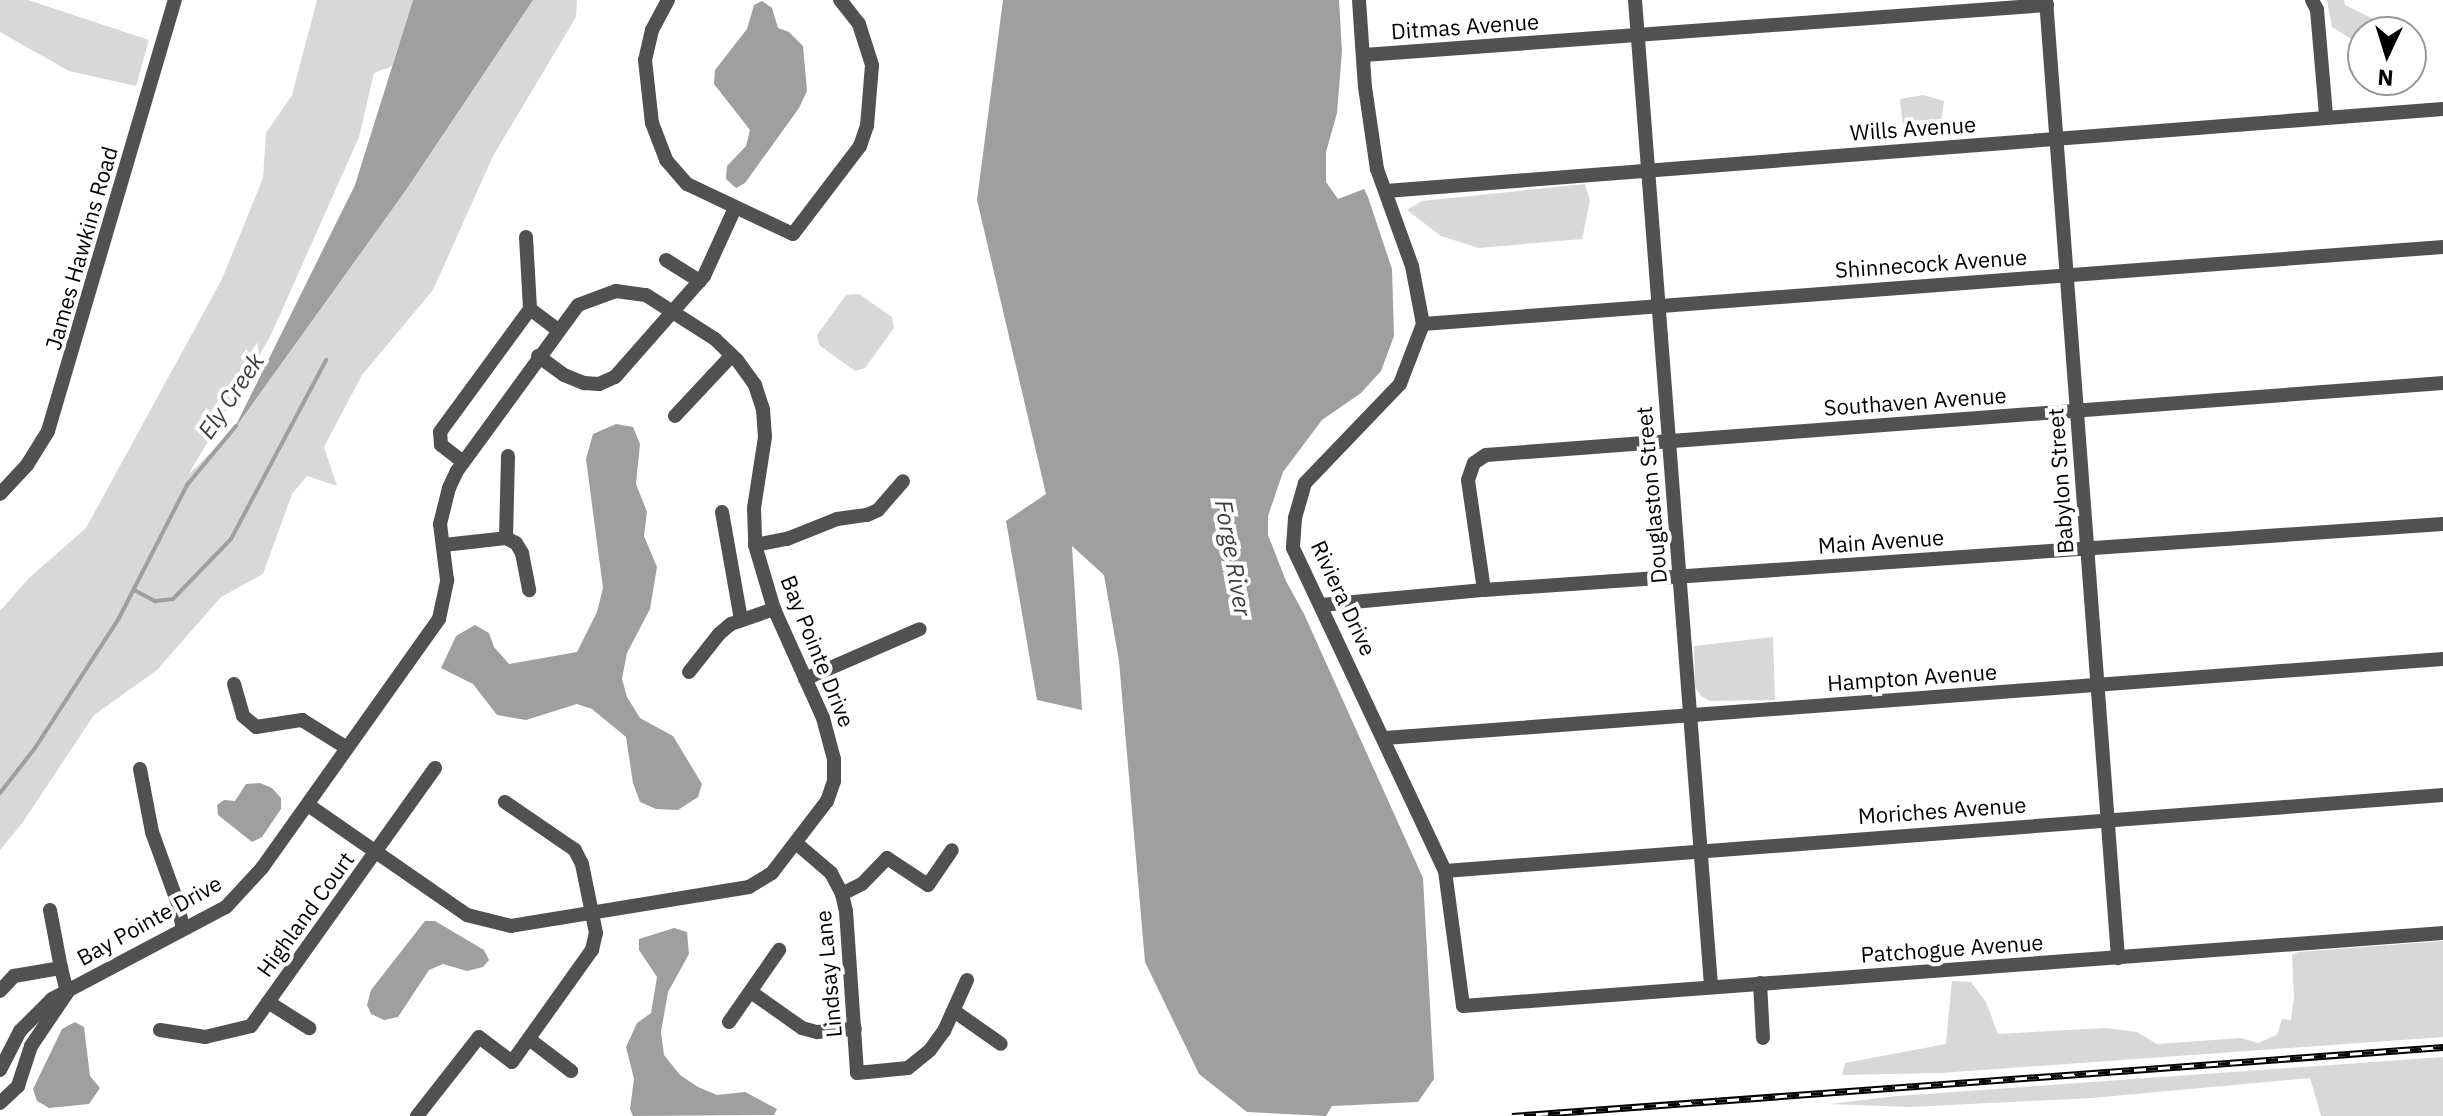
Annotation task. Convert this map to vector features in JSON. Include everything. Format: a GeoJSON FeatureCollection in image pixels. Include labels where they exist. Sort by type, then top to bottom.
{"type":"FeatureCollection","features":[{"type":"Feature","properties":{"kind":"street","name":"James Hawkins Road"},"geometry":{"type":"LineString","coordinates":[[0,494],[27,465],[48,431],[175,0]]}},
{"type":"Feature","properties":{"kind":"street"},"geometry":{"type":"LineString","coordinates":[[668,0],[652,30],[645,60],[652,123],[666,160],[687,184],[793,234],[860,146],[871,102],[872,65],[859,24],[840,0]]}},
{"type":"Feature","properties":{"kind":"street"},"geometry":{"type":"LineString","coordinates":[[1359,0],[1377,169],[1412,266],[1423,324]]}},
{"type":"Feature","properties":{"kind":"street","name":"Douglaston Street"},"geometry":{"type":"LineString","coordinates":[[1635,0],[1698,850],[1711,986]]}},
{"type":"Feature","properties":{"kind":"street"},"geometry":{"type":"LineString","coordinates":[[2312,0],[2317,10],[2326,115]]}},
{"type":"Feature","properties":{"kind":"street","name":"Ditmas Avenue"},"geometry":{"type":"LineString","coordinates":[[1364,55],[1638,37],[2046,2]]}},
{"type":"Feature","properties":{"kind":"street","name":"Babylon Street"},"geometry":{"type":"LineString","coordinates":[[2046,2],[2105,820],[2118,958]]}},
{"type":"Feature","properties":{"kind":"street","name":"Wills Avenue"},"geometry":{"type":"LineString","coordinates":[[1386,191],[2326,115],[2443,109]]}},
{"type":"Feature","properties":{"kind":"street"},"geometry":{"type":"LineString","coordinates":[[538,356],[564,375],[584,383],[603,383],[615,377],[700,281],[735,208]]}},
{"type":"Feature","properties":{"kind":"street"},"geometry":{"type":"LineString","coordinates":[[463,462],[441,445],[440,432],[530,309],[526,237]]}},
{"type":"Feature","properties":{"kind":"street","name":"Shinnecock Avenue"},"geometry":{"type":"LineString","coordinates":[[1423,324],[2443,247]]}},
{"type":"Feature","properties":{"kind":"street"},"geometry":{"type":"LineString","coordinates":[[666,260],[700,281]]}},
{"type":"Feature","properties":{"kind":"street","name":"Bay Pointe Drive"},"geometry":{"type":"LineString","coordinates":[[0,1070],[16,1038],[36,1013],[67,992],[226,907],[239,895],[308,805],[439,619],[447,580],[440,524],[443,506],[463,462],[557,329],[578,305],[616,291],[646,295],[674,310],[732,355],[755,385],[763,409],[765,437],[754,508],[755,545],[774,609],[830,737],[834,781],[827,801],[772,873],[749,887],[511,926],[483,922],[467,915],[308,805]]}},
{"type":"Feature","properties":{"kind":"street"},"geometry":{"type":"LineString","coordinates":[[530,309],[557,329]]}},
{"type":"Feature","properties":{"kind":"street","name":"Riviera Drive"},"geometry":{"type":"LineString","coordinates":[[1423,324],[1400,384],[1305,483],[1295,518],[1293,548],[1445,871],[1463,1006]]}},
{"type":"Feature","properties":{"kind":"street"},"geometry":{"type":"LineString","coordinates":[[675,416],[732,355]]}},
{"type":"Feature","properties":{"kind":"street","name":"Southaven Avenue"},"geometry":{"type":"LineString","coordinates":[[1484,590],[1468,480],[1474,463],[1486,455],[2443,383]]}},
{"type":"Feature","properties":{"kind":"street"},"geometry":{"type":"LineString","coordinates":[[506,538],[508,456]]}},
{"type":"Feature","properties":{"kind":"street"},"geometry":{"type":"LineString","coordinates":[[755,545],[787,539],[837,519],[867,515],[878,510],[903,481]]}},
{"type":"Feature","properties":{"kind":"street"},"geometry":{"type":"LineString","coordinates":[[722,512],[741,620]]}},
{"type":"Feature","properties":{"kind":"street","name":"Main Avenue"},"geometry":{"type":"LineString","coordinates":[[1321,605],[1484,590],[2443,524]]}},
{"type":"Feature","properties":{"kind":"street"},"geometry":{"type":"LineString","coordinates":[[444,545],[506,538],[516,543],[522,553],[529,590]]}},
{"type":"Feature","properties":{"kind":"street"},"geometry":{"type":"LineString","coordinates":[[689,672],[719,634],[741,620],[774,609]]}},
{"type":"Feature","properties":{"kind":"street"},"geometry":{"type":"LineString","coordinates":[[805,679],[920,629]]}},
{"type":"Feature","properties":{"kind":"street","name":"Hampton Avenue"},"geometry":{"type":"LineString","coordinates":[[1385,738],[2443,659]]}},
{"type":"Feature","properties":{"kind":"street"},"geometry":{"type":"LineString","coordinates":[[234,684],[243,716],[256,727],[302,720],[347,748]]}},
{"type":"Feature","properties":{"kind":"street","name":"Highland Court"},"geometry":{"type":"LineString","coordinates":[[160,1030],[205,1037],[251,1026],[435,768]]}},
{"type":"Feature","properties":{"kind":"street"},"geometry":{"type":"LineString","coordinates":[[140,769],[152,832],[178,904],[183,929]]}},
{"type":"Feature","properties":{"kind":"street","name":"Moriches Avenue"},"geometry":{"type":"LineString","coordinates":[[1445,871],[2443,795]]}},
{"type":"Feature","properties":{"kind":"street"},"geometry":{"type":"LineString","coordinates":[[417,1116],[479,1037],[512,1062],[592,950],[596,933],[582,864],[575,850],[505,802]]}},
{"type":"Feature","properties":{"kind":"street","name":"Lindsay Lane"},"geometry":{"type":"LineString","coordinates":[[796,843],[831,873],[842,894],[857,1073],[908,1068],[930,1050],[954,1011]]}},
{"type":"Feature","properties":{"kind":"street"},"geometry":{"type":"LineString","coordinates":[[842,894],[862,884],[881,860],[887,858],[928,885],[952,850]]}},
{"type":"Feature","properties":{"kind":"street"},"geometry":{"type":"LineString","coordinates":[[50,910],[67,992]]}},
{"type":"Feature","properties":{"kind":"street","name":"Patchogue Avenue"},"geometry":{"type":"LineString","coordinates":[[1463,1006],[2443,933]]}},
{"type":"Feature","properties":{"kind":"street"},"geometry":{"type":"LineString","coordinates":[[729,1022],[779,950]]}},
{"type":"Feature","properties":{"kind":"street"},"geometry":{"type":"LineString","coordinates":[[0,991],[14,976],[61,968]]}},
{"type":"Feature","properties":{"kind":"street"},"geometry":{"type":"LineString","coordinates":[[967,980],[954,1011],[1001,1044]]}},
{"type":"Feature","properties":{"kind":"street"},"geometry":{"type":"LineString","coordinates":[[1760,983],[1763,1038]]}},
{"type":"Feature","properties":{"kind":"street","name":"Bay Pointe Drive"},"geometry":{"type":"LineString","coordinates":[[4,1099],[8,1083],[67,992]]}},
{"type":"Feature","properties":{"kind":"street"},"geometry":{"type":"LineString","coordinates":[[751,992],[802,1028],[817,1032],[855,1029]]}},
{"type":"Feature","properties":{"kind":"street","name":"Highland Court"},"geometry":{"type":"LineString","coordinates":[[268,1002],[309,1028]]}},
{"type":"Feature","properties":{"kind":"street"},"geometry":{"type":"LineString","coordinates":[[16,1038],[31,1046]]}},
{"type":"Feature","properties":{"kind":"street"},"geometry":{"type":"LineString","coordinates":[[529,1039],[571,1071]]}},
{"type":"Feature","properties":{"kind":"shaded area"},"geometry":{"type":"Polygon","coordinates":[[[0,0],[28,0],[149,40],[136,86],[69,71],[0,32],[0,0]]]}},
{"type":"Feature","properties":{"kind":"shaded area"},"geometry":{"type":"Polygon","coordinates":[[[317,0],[413,0],[392,66],[374,73],[359,137],[270,337],[188,475],[233,431],[406,190],[533,0],[577,0],[576,17],[493,156],[433,290],[362,375],[324,447],[337,486],[307,476],[292,494],[263,574],[221,597],[157,670],[94,715],[23,822],[0,850],[0,611],[29,578],[86,528],[222,279],[263,178],[266,133],[292,95],[317,0]]]}},
{"type":"Feature","properties":{"kind":"shaded area"},"geometry":{"type":"Polygon","coordinates":[[[2327,0],[2344,0],[2345,5],[2367,16],[2347,16],[2347,36],[2332,27],[2327,0]]]}},
{"type":"Feature","properties":{"kind":"shaded area"},"geometry":{"type":"Polygon","coordinates":[[[1923,95],[1944,101],[1940,132],[1904,137],[1900,99],[1923,95]]]}},
{"type":"Feature","properties":{"kind":"shaded area"},"geometry":{"type":"Polygon","coordinates":[[[1585,184],[1590,201],[1582,239],[1479,248],[1441,236],[1407,210],[1422,201],[1585,184]]]}},
{"type":"Feature","properties":{"kind":"shaded area"},"geometry":{"type":"Polygon","coordinates":[[[859,294],[892,317],[894,328],[865,368],[855,371],[819,345],[817,335],[846,295],[859,294]]]}},
{"type":"Feature","properties":{"kind":"shaded area"},"geometry":{"type":"Polygon","coordinates":[[[1773,637],[1775,700],[1710,701],[1701,696],[1695,687],[1694,646],[1773,637]]]}},
{"type":"Feature","properties":{"kind":"shaded area"},"geometry":{"type":"Polygon","coordinates":[[[2443,941],[2443,1037],[1940,1073],[1842,1075],[1845,1063],[1946,1044],[1952,981],[1971,982],[1986,1002],[1998,1034],[2106,1028],[2137,1032],[2157,1044],[2241,1038],[2258,1043],[2277,1035],[2282,1019],[2291,1020],[2294,998],[2292,955],[2298,952],[2443,941]]]}},
{"type":"Feature","properties":{"kind":"shaded area"},"geometry":{"type":"Polygon","coordinates":[[[2443,1057],[2443,1116],[2321,1116],[2310,1078],[2092,1098],[1910,1107],[1829,1104],[1897,1096],[2443,1057]]]}},
{"type":"Feature","properties":{"kind":"water"},"geometry":{"type":"Polygon","coordinates":[[[413,0],[533,0],[406,190],[233,431],[355,185],[413,0]]]}},
{"type":"Feature","properties":{"kind":"water","name":"Forge River"},"geometry":{"type":"Polygon","coordinates":[[[1003,0],[1339,0],[1342,51],[1337,113],[1326,152],[1326,182],[1338,199],[1364,189],[1368,197],[1392,269],[1394,336],[1381,371],[1361,393],[1322,420],[1283,472],[1268,516],[1268,535],[1286,581],[1304,614],[1423,878],[1434,1079],[1418,1102],[1332,1106],[1326,1116],[1247,1112],[1199,1074],[1145,962],[1119,661],[1104,575],[1072,546],[1082,710],[1037,700],[1006,521],[1046,494],[977,200],[1003,0]]]}},
{"type":"Feature","properties":{"kind":"water"},"geometry":{"type":"Polygon","coordinates":[[[762,1],[772,8],[778,28],[789,32],[803,46],[807,91],[799,108],[745,183],[736,188],[726,179],[727,166],[746,146],[750,130],[714,84],[715,70],[747,29],[754,5],[762,1]]]}},
{"type":"Feature","properties":{"kind":"water"},"geometry":{"type":"Polygon","coordinates":[[[616,424],[633,427],[640,444],[636,484],[647,512],[644,536],[657,567],[650,609],[627,653],[622,679],[627,697],[640,718],[673,736],[702,784],[698,797],[678,810],[656,809],[640,802],[633,783],[626,737],[592,709],[577,704],[526,720],[497,715],[473,684],[441,668],[456,636],[475,625],[489,633],[494,647],[509,664],[577,652],[597,612],[603,588],[586,459],[593,434],[616,424]]]}},
{"type":"Feature","properties":{"kind":"water"},"geometry":{"type":"Polygon","coordinates":[[[260,783],[272,788],[281,798],[281,809],[262,837],[252,842],[218,815],[217,805],[224,800],[235,801],[246,784],[260,783]]]}},
{"type":"Feature","properties":{"kind":"water"},"geometry":{"type":"Polygon","coordinates":[[[425,921],[435,921],[484,950],[489,960],[483,967],[467,971],[443,964],[429,970],[398,1017],[384,1020],[371,1014],[367,1005],[371,990],[425,921]]]}},
{"type":"Feature","properties":{"kind":"water"},"geometry":{"type":"Polygon","coordinates":[[[674,928],[687,932],[689,954],[668,992],[661,1032],[664,1055],[680,1075],[698,1087],[717,1095],[745,1092],[777,1109],[774,1115],[633,1116],[630,1109],[634,1079],[626,1047],[637,1023],[651,1013],[657,977],[639,950],[639,939],[674,928]]]}},
{"type":"Feature","properties":{"kind":"water"},"geometry":{"type":"Polygon","coordinates":[[[75,1022],[84,1027],[90,1076],[100,1088],[89,1104],[49,1108],[37,1101],[33,1089],[62,1029],[75,1022]]]}},
{"type":"Feature","properties":{"kind":"waterway"},"geometry":{"type":"LineString","coordinates":[[134,590],[155,601],[173,599],[231,539],[326,360]]}},
{"type":"Feature","properties":{"kind":"waterway","name":"Ely Creek"},"geometry":{"type":"LineString","coordinates":[[0,793],[35,748],[119,618],[187,485],[236,426]]}},
{"type":"Feature","properties":{"kind":"railway"},"geometry":{"type":"LineString","coordinates":[[1512,1116],[2443,1047]]}}]}
